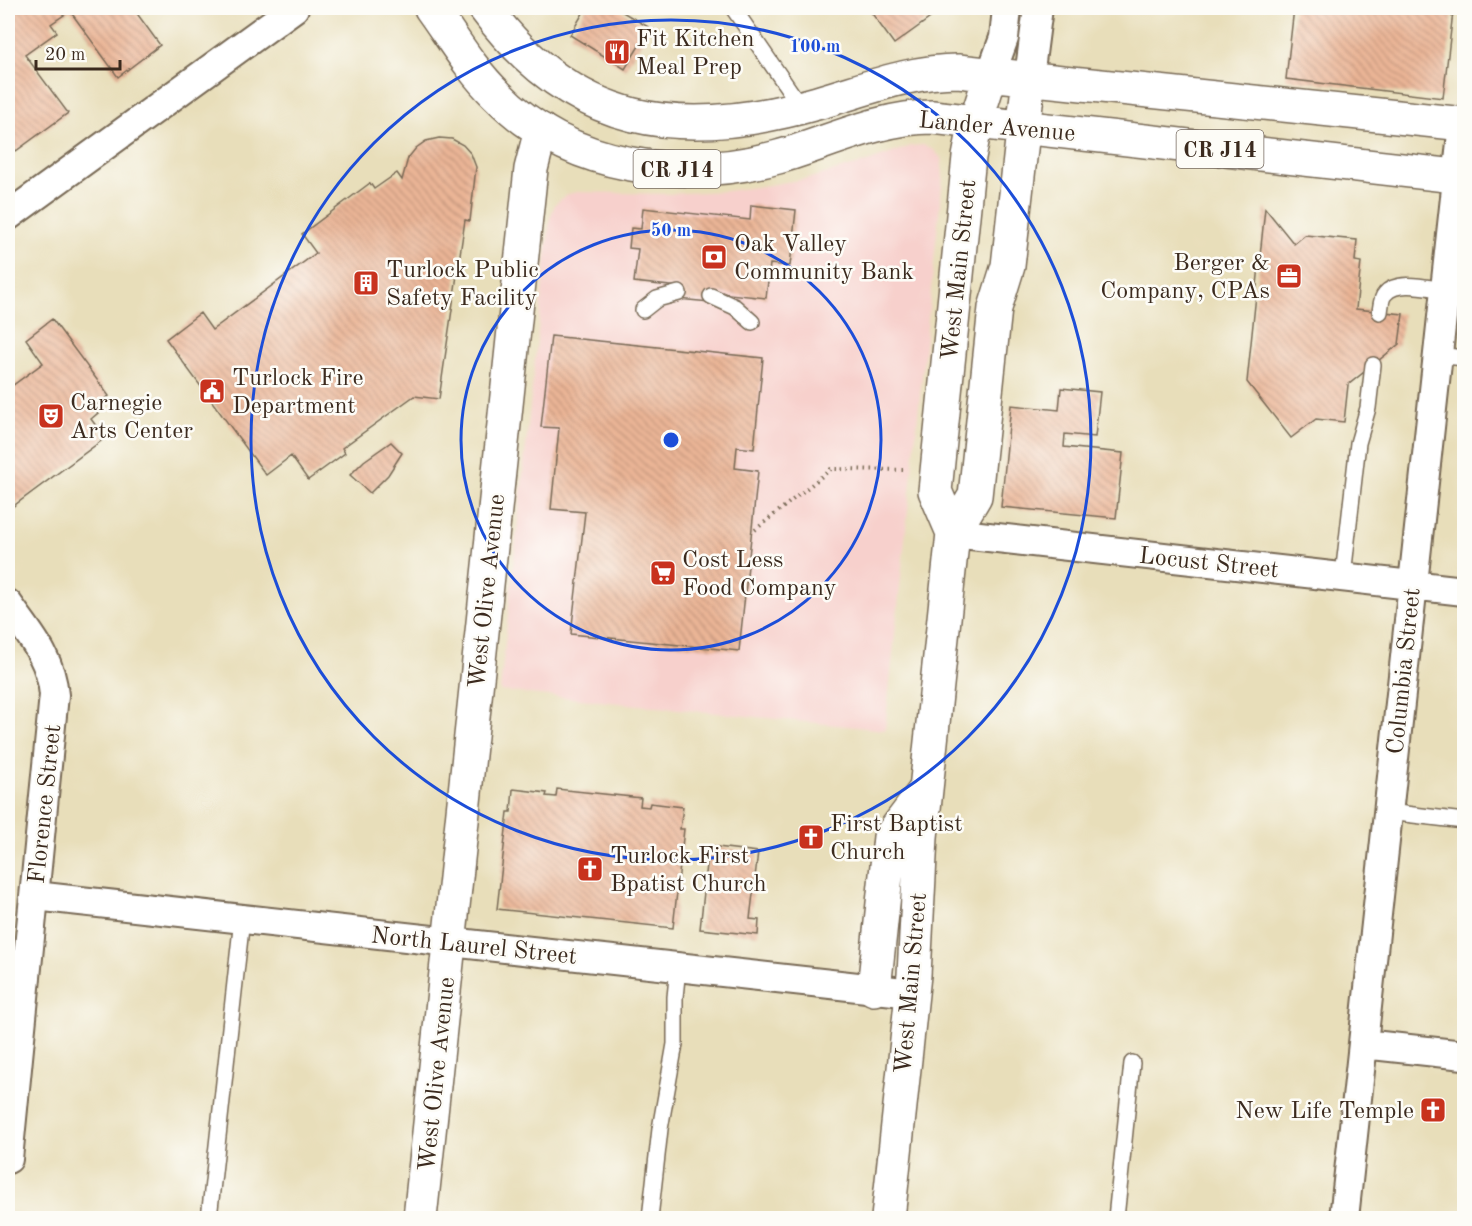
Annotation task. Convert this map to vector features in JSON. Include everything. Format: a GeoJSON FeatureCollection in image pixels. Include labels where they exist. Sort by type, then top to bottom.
{"type":"FeatureCollection","features":[{"type":"Feature","properties":{"kind":"main road","name":"CR J14"},"geometry":{"type":"LineString","coordinates":[[431,8],[488,86],[514,111],[541,130]]}},
{"type":"Feature","properties":{"kind":"main road","name":"Lander Avenue"},"geometry":{"type":"LineString","coordinates":[[485,8],[521,50],[567,88],[611,109],[639,117],[668,121],[720,121],[801,107],[902,77],[945,71],[1029,77],[1464,124]]}},
{"type":"Feature","properties":{"kind":"main road","name":"West Main Street"},"geometry":{"type":"LineString","coordinates":[[953,533],[935,491],[969,157],[976,121],[991,74]]}},
{"type":"Feature","properties":{"kind":"main road","name":"West Main Street"},"geometry":{"type":"LineString","coordinates":[[888,1218],[912,993],[921,837],[953,533],[975,496],[995,308],[1008,266],[1029,77]]}},
{"type":"Feature","properties":{"kind":"main road","name":"Lander Avenue"},"geometry":{"type":"LineString","coordinates":[[541,130],[568,144],[619,162],[688,170],[760,162],[874,126],[912,117],[942,117],[1461,177]]}},
{"type":"Feature","properties":{"kind":"main road","name":"West Olive Avenue"},"geometry":{"type":"LineString","coordinates":[[420,1218],[531,169],[541,130]]}},
{"type":"Feature","properties":{"kind":"main road"},"geometry":{"type":"LineString","coordinates":[[874,989],[890,837],[926,789]]}},
{"type":"Feature","properties":{"kind":"street"},"geometry":{"type":"LineString","coordinates":[[8,216],[294,8]]}},
{"type":"Feature","properties":{"kind":"street","name":"West Main Street"},"geometry":{"type":"LineString","coordinates":[[991,74],[1004,38],[1007,8]]}},
{"type":"Feature","properties":{"kind":"street","name":"West Main Street"},"geometry":{"type":"LineString","coordinates":[[1029,77],[1038,8]]}},
{"type":"Feature","properties":{"kind":"street","name":"Columbia Street"},"geometry":{"type":"LineString","coordinates":[[1344,1218],[1413,585],[1451,357],[1444,290],[1461,177],[1464,124]]}},
{"type":"Feature","properties":{"kind":"street","name":"Locust Street"},"geometry":{"type":"LineString","coordinates":[[953,533],[1464,591]]}},
{"type":"Feature","properties":{"kind":"street","name":"Florence Street"},"geometry":{"type":"LineString","coordinates":[[8,604],[45,658],[53,680],[54,710],[8,1159]]}},
{"type":"Feature","properties":{"kind":"street","name":"North Laurel Street"},"geometry":{"type":"LineString","coordinates":[[35,896],[912,993]]}},
{"type":"Feature","properties":{"kind":"street"},"geometry":{"type":"LineString","coordinates":[[1363,1044],[1464,1055]]}},
{"type":"Feature","properties":{"kind":"lane"},"geometry":{"type":"LineString","coordinates":[[733,8],[801,107]]}},
{"type":"Feature","properties":{"kind":"lane"},"geometry":{"type":"LineString","coordinates":[[1380,312],[1384,294],[1393,288],[1405,286],[1444,290]]}},
{"type":"Feature","properties":{"kind":"lane"},"geometry":{"type":"LineString","coordinates":[[643,310],[657,299],[678,293]]}},
{"type":"Feature","properties":{"kind":"lane"},"geometry":{"type":"LineString","coordinates":[[711,296],[735,307],[752,322]]}},
{"type":"Feature","properties":{"kind":"lane"},"geometry":{"type":"LineString","coordinates":[[1343,576],[1358,442],[1368,408],[1373,365]]}},
{"type":"Feature","properties":{"kind":"lane"},"geometry":{"type":"LineString","coordinates":[[1388,812],[1464,821]]}},
{"type":"Feature","properties":{"kind":"lane"},"geometry":{"type":"LineString","coordinates":[[210,1218],[242,919]]}},
{"type":"Feature","properties":{"kind":"lane"},"geometry":{"type":"LineString","coordinates":[[650,1218],[660,1129],[675,1044],[675,997],[678,968]]}},
{"type":"Feature","properties":{"kind":"lane"},"geometry":{"type":"LineString","coordinates":[[1116,1218],[1132,1063]]}},
{"type":"Feature","properties":{"kind":"path"},"geometry":{"type":"LineString","coordinates":[[755,530],[831,469],[908,470]]}},
{"type":"Feature","properties":{"kind":"shaded area"},"geometry":{"type":"Polygon","coordinates":[[[923,145],[934,150],[941,158],[943,175],[885,730],[500,691],[550,218],[555,204],[568,194],[577,192],[665,194],[727,191],[769,185],[810,178],[870,161],[911,146],[923,145]]]}},
{"type":"Feature","properties":{"kind":"building"},"geometry":{"type":"Polygon","coordinates":[[[8,8],[133,8],[160,45],[118,77],[70,11],[51,24],[57,32],[25,55],[68,113],[16,151],[8,140],[8,8]]]}},
{"type":"Feature","properties":{"kind":"building","name":"Fit Kitchen Meal Prep"},"geometry":{"type":"Polygon","coordinates":[[[586,8],[616,8],[650,28],[625,69],[570,35],[586,8]]]}},
{"type":"Feature","properties":{"kind":"building"},"geometry":{"type":"Polygon","coordinates":[[[868,8],[944,8],[894,44],[868,8]]]}},
{"type":"Feature","properties":{"kind":"building"},"geometry":{"type":"Polygon","coordinates":[[[1294,8],[1419,8],[1453,12],[1443,98],[1286,79],[1294,8]]]}},
{"type":"Feature","properties":{"kind":"building","name":"Turlock Public Safety Facility"},"geometry":{"type":"Polygon","coordinates":[[[439,138],[452,139],[463,145],[471,154],[476,167],[470,221],[465,220],[439,399],[414,396],[342,448],[345,453],[308,480],[291,456],[266,475],[166,339],[200,313],[212,330],[316,253],[302,234],[370,183],[374,189],[397,173],[402,180],[408,158],[416,148],[426,141],[439,138]]]}},
{"type":"Feature","properties":{"kind":"building","name":"Oak Valley Community Bank"},"geometry":{"type":"Polygon","coordinates":[[[751,205],[796,210],[790,266],[770,264],[766,298],[711,292],[710,302],[678,299],[679,287],[634,282],[638,249],[629,248],[631,228],[641,229],[643,208],[750,220],[751,205]]]}},
{"type":"Feature","properties":{"kind":"building"},"geometry":{"type":"Polygon","coordinates":[[[1265,208],[1294,244],[1305,235],[1357,240],[1355,261],[1361,262],[1356,309],[1403,314],[1399,344],[1348,385],[1344,422],[1316,419],[1291,438],[1247,382],[1265,208]]]}},
{"type":"Feature","properties":{"kind":"building","name":"Carnegie Arts Center"},"geometry":{"type":"Polygon","coordinates":[[[52,319],[109,396],[94,407],[98,413],[91,419],[105,438],[8,510],[8,389],[43,363],[26,339],[52,319]]]}},
{"type":"Feature","properties":{"kind":"building","name":"Cost Less Food Company"},"geometry":{"type":"Polygon","coordinates":[[[551,336],[763,358],[754,449],[737,447],[735,468],[758,471],[739,651],[571,634],[585,512],[551,509],[559,428],[541,427],[551,336]]]}},
{"type":"Feature","properties":{"kind":"building"},"geometry":{"type":"Polygon","coordinates":[[[1061,388],[1100,392],[1095,437],[1065,434],[1064,447],[1123,453],[1116,518],[1001,507],[1011,405],[1059,410],[1061,388]]]}},
{"type":"Feature","properties":{"kind":"building"},"geometry":{"type":"Polygon","coordinates":[[[391,442],[402,453],[388,475],[370,493],[350,475],[364,461],[391,442]]]}},
{"type":"Feature","properties":{"kind":"building","name":"Turlock First Bpatist Church"},"geometry":{"type":"Polygon","coordinates":[[[513,789],[547,793],[546,796],[556,797],[557,789],[641,798],[640,806],[649,807],[650,803],[683,807],[680,829],[684,829],[673,928],[497,909],[508,812],[511,812],[513,789]]]}},
{"type":"Feature","properties":{"kind":"building"},"geometry":{"type":"Polygon","coordinates":[[[709,846],[758,852],[750,919],[759,920],[758,935],[700,929],[709,846]]]}},
{"type":"Feature","properties":{"kind":"place","name":"Fit Kitchen Meal Prep"},"geometry":{"type":"Point","coordinates":[617,52]}},
{"type":"Feature","properties":{"kind":"place","name":"Oak Valley Community Bank"},"geometry":{"type":"Point","coordinates":[714,257]}},
{"type":"Feature","properties":{"kind":"place","name":"Berger & Company, CPAs"},"geometry":{"type":"Point","coordinates":[1289,276]}},
{"type":"Feature","properties":{"kind":"place","name":"Turlock Public Safety Facility"},"geometry":{"type":"Point","coordinates":[366,283]}},
{"type":"Feature","properties":{"kind":"place","name":"Turlock Fire Department"},"geometry":{"type":"Point","coordinates":[212,391]}},
{"type":"Feature","properties":{"kind":"place","name":"Carnegie Arts Center"},"geometry":{"type":"Point","coordinates":[51,416]}},
{"type":"Feature","properties":{"kind":"place","name":"Cost Less Food Company"},"geometry":{"type":"Point","coordinates":[663,573]}},
{"type":"Feature","properties":{"kind":"place","name":"First Baptist Church"},"geometry":{"type":"Point","coordinates":[811,837]}},
{"type":"Feature","properties":{"kind":"place","name":"Turlock First Bpatist Church"},"geometry":{"type":"Point","coordinates":[590,869]}},
{"type":"Feature","properties":{"kind":"place","name":"New Life Temple"},"geometry":{"type":"Point","coordinates":[1433,1110]}}]}
